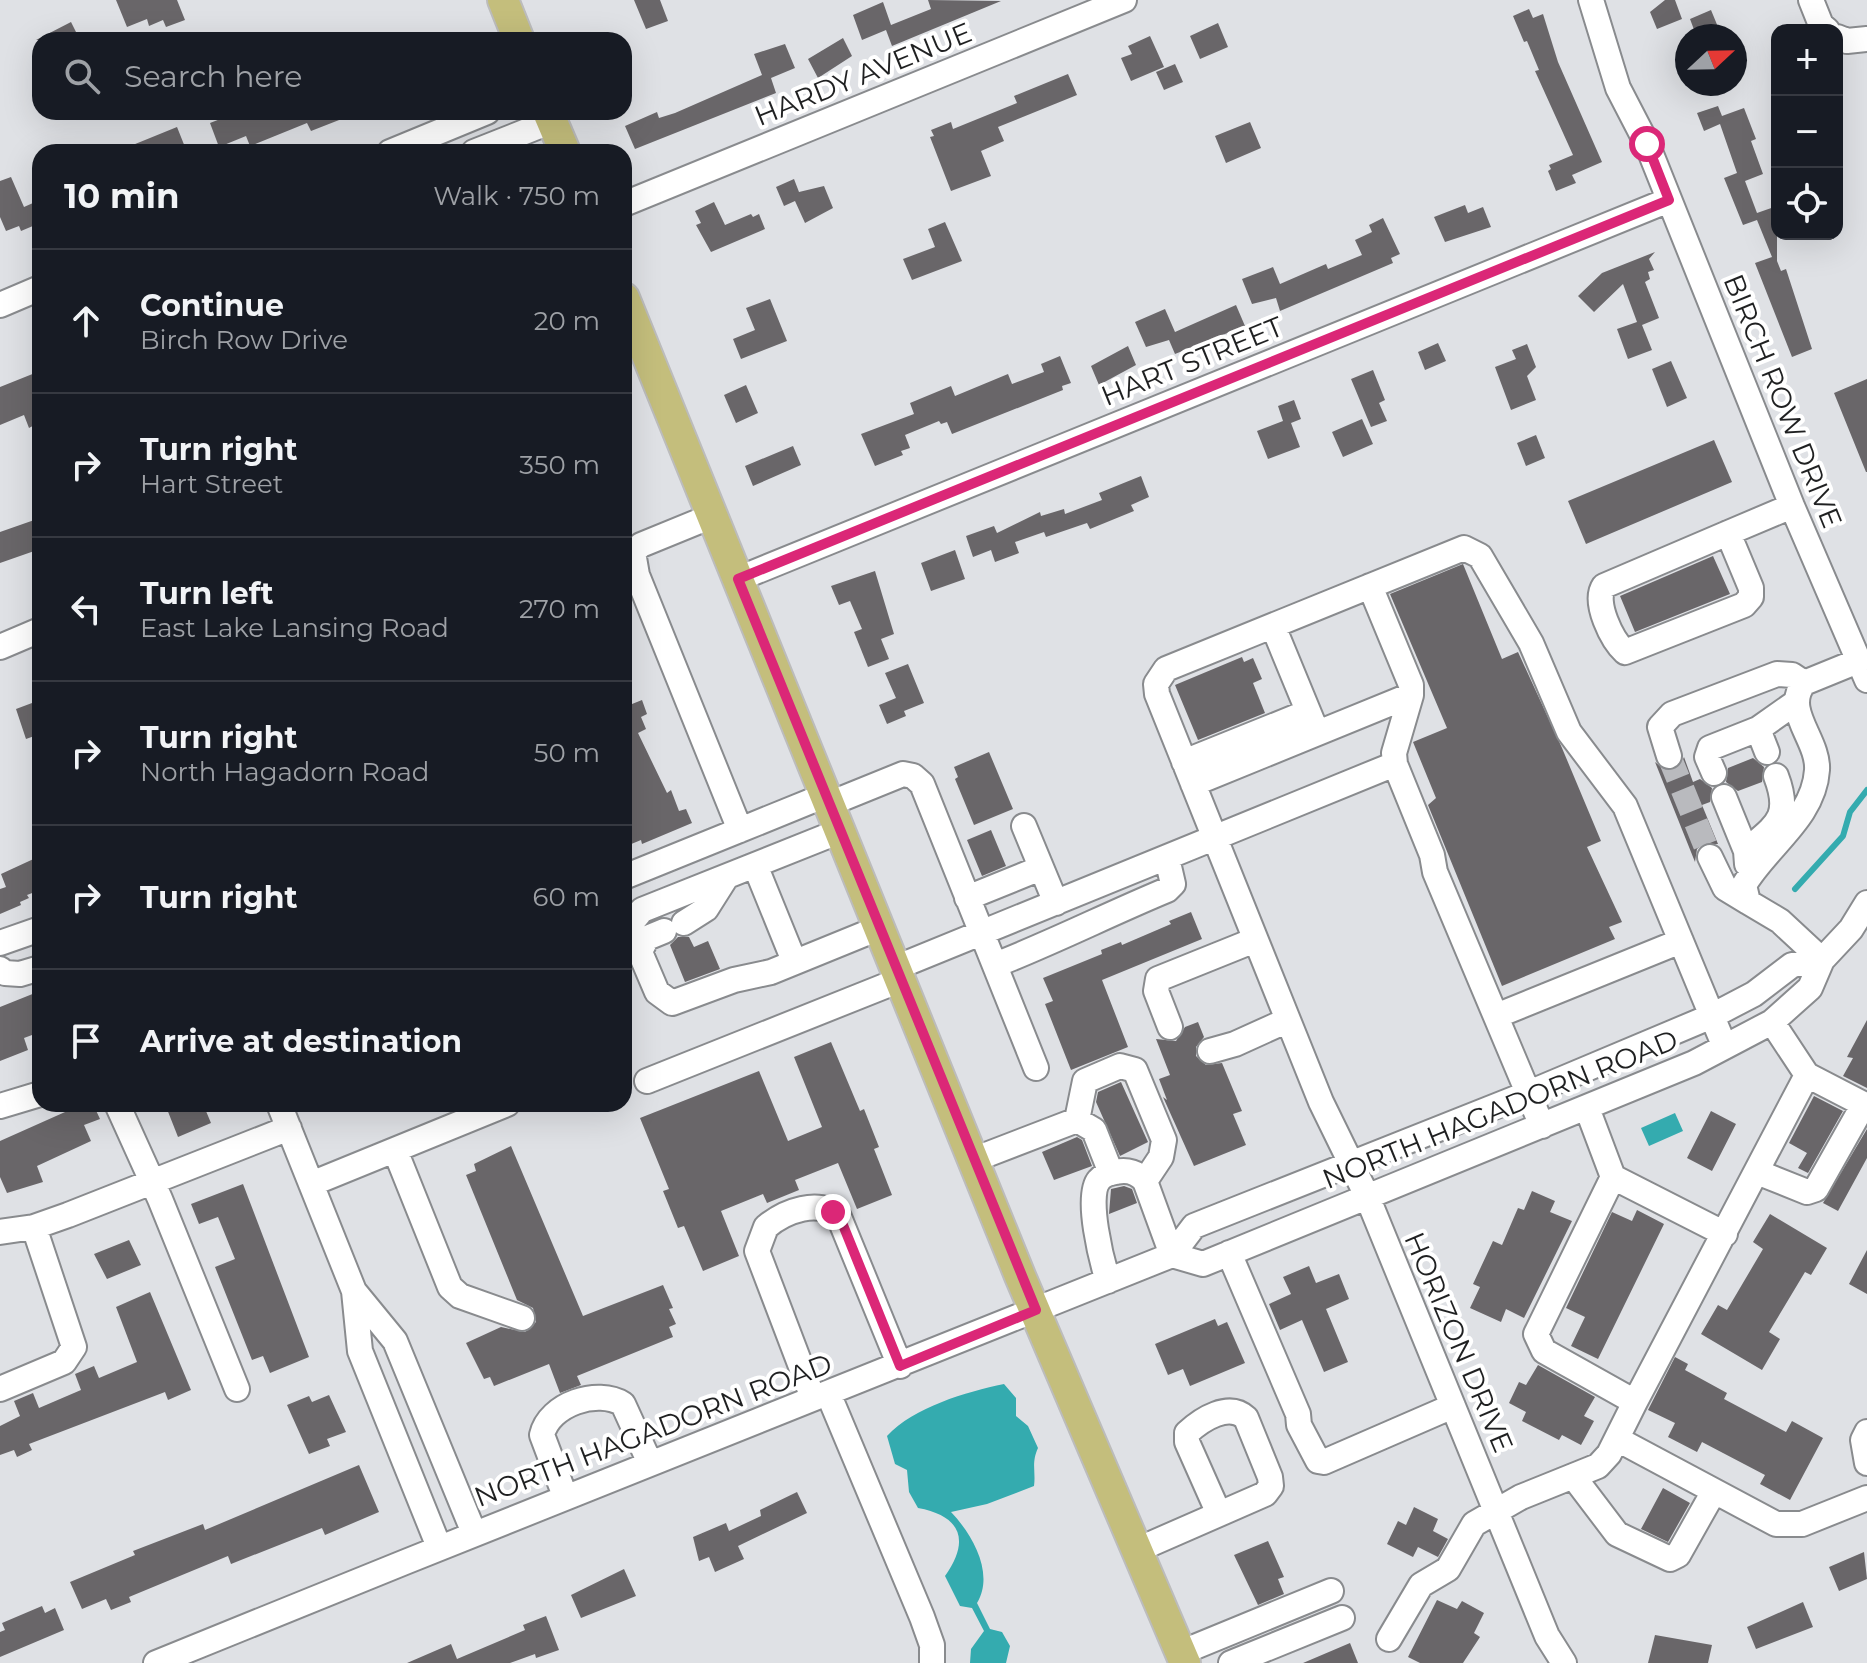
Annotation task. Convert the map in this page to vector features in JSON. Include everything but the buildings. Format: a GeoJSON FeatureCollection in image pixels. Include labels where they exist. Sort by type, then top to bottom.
{"type":"FeatureCollection","features":[{"type":"Feature","properties":{"kind":"main road"},"geometry":{"type":"LineString","coordinates":[[503,0],[516,32]]}},
{"type":"Feature","properties":{"kind":"main road"},"geometry":{"type":"LineString","coordinates":[[551,120],[562,144]]}},
{"type":"Feature","properties":{"kind":"main road"},"geometry":{"type":"LineString","coordinates":[[632,318],[973,1160],[1182,1658]]}},
{"type":"Feature","properties":{"kind":"street","name":"HARDY AVENUE"},"geometry":{"type":"LineString","coordinates":[[632,201],[1124,0]]}},
{"type":"Feature","properties":{"kind":"street","name":"BIRCH ROW DRIVE"},"geometry":{"type":"LineString","coordinates":[[1591,0],[1633,81],[1647,144],[1792,506],[1863,670]]}},
{"type":"Feature","properties":{"kind":"street"},"geometry":{"type":"LineString","coordinates":[[1811,0],[1821,24]]}},
{"type":"Feature","properties":{"kind":"street"},"geometry":{"type":"LineString","coordinates":[[1843,38],[1865,40]]}},
{"type":"Feature","properties":{"kind":"street"},"geometry":{"type":"LineString","coordinates":[[409,144],[468,120]]}},
{"type":"Feature","properties":{"kind":"street"},"geometry":{"type":"LineString","coordinates":[[491,144],[543,120]]}},
{"type":"Feature","properties":{"kind":"street","name":"HART STREET"},"geometry":{"type":"LineString","coordinates":[[738,579],[1669,200]]}},
{"type":"Feature","properties":{"kind":"street"},"geometry":{"type":"LineString","coordinates":[[0,305],[32,291]]}},
{"type":"Feature","properties":{"kind":"street"},"geometry":{"type":"LineString","coordinates":[[1728,533],[1751,588],[1751,597],[1744,605],[1625,652],[1618,645],[1600,603],[1599,592],[1604,586],[1728,533],[1792,506]]}},
{"type":"Feature","properties":{"kind":"street"},"geometry":{"type":"LineString","coordinates":[[712,516],[641,545],[633,552],[633,564],[740,830]]}},
{"type":"Feature","properties":{"kind":"street"},"geometry":{"type":"LineString","coordinates":[[1312,723],[1273,626],[1464,548],[1480,556],[1531,643],[1569,732],[1625,806],[1724,1045]]}},
{"type":"Feature","properties":{"kind":"street"},"geometry":{"type":"LineString","coordinates":[[1370,586],[1411,695],[1394,753],[1395,764],[1432,855],[1435,872],[1542,1126]]}},
{"type":"Feature","properties":{"kind":"street","name":"HORIZON DRIVE"},"geometry":{"type":"LineString","coordinates":[[1273,626],[1166,669],[1160,675],[1157,694],[1288,1020],[1349,1164],[1367,1196],[1547,1636],[1564,1663]]}},
{"type":"Feature","properties":{"kind":"street"},"geometry":{"type":"LineString","coordinates":[[0,647],[32,633]]}},
{"type":"Feature","properties":{"kind":"street"},"geometry":{"type":"LineString","coordinates":[[1714,773],[1707,757],[1710,748],[1758,729],[1799,693],[1863,670]]}},
{"type":"Feature","properties":{"kind":"street"},"geometry":{"type":"LineString","coordinates":[[1669,756],[1660,727],[1672,714],[1777,674],[1792,675],[1815,751],[1815,784],[1805,809],[1748,890]]}},
{"type":"Feature","properties":{"kind":"street"},"geometry":{"type":"LineString","coordinates":[[1188,773],[1312,723],[1411,695]]}},
{"type":"Feature","properties":{"kind":"street"},"geometry":{"type":"LineString","coordinates":[[1758,729],[1767,752]]}},
{"type":"Feature","properties":{"kind":"street"},"geometry":{"type":"LineString","coordinates":[[647,1081],[898,974],[982,933],[1395,764]]}},
{"type":"Feature","properties":{"kind":"street"},"geometry":{"type":"LineString","coordinates":[[879,928],[672,1003],[657,992],[632,922],[642,910],[755,865],[832,810],[903,774],[913,776],[922,784],[1036,1068]]}},
{"type":"Feature","properties":{"kind":"street"},"geometry":{"type":"LineString","coordinates":[[1746,851],[1782,816],[1785,803],[1776,776]]}},
{"type":"Feature","properties":{"kind":"street"},"geometry":{"type":"LineString","coordinates":[[1724,797],[1746,851],[1748,890]]}},
{"type":"Feature","properties":{"kind":"street"},"geometry":{"type":"LineString","coordinates":[[632,874],[740,830],[832,810]]}},
{"type":"Feature","properties":{"kind":"street"},"geometry":{"type":"LineString","coordinates":[[1024,826],[1041,868],[1080,929]]}},
{"type":"Feature","properties":{"kind":"street"},"geometry":{"type":"LineString","coordinates":[[1710,857],[1725,888],[1748,890],[1822,960]]}},
{"type":"Feature","properties":{"kind":"street"},"geometry":{"type":"LineString","coordinates":[[995,965],[1167,890],[1173,884],[1174,876],[1167,858]]}},
{"type":"Feature","properties":{"kind":"street"},"geometry":{"type":"LineString","coordinates":[[755,865],[794,961]]}},
{"type":"Feature","properties":{"kind":"street"},"geometry":{"type":"LineString","coordinates":[[967,898],[1041,868]]}},
{"type":"Feature","properties":{"kind":"street"},"geometry":{"type":"LineString","coordinates":[[640,951],[647,938],[706,909],[725,879]]}},
{"type":"Feature","properties":{"kind":"street","name":"NORTH HAGADORN ROAD"},"geometry":{"type":"LineString","coordinates":[[1172,1255],[1203,1264],[1694,1063],[1772,1022],[1810,988],[1822,960],[1851,929],[1867,903]]}},
{"type":"Feature","properties":{"kind":"street"},"geometry":{"type":"LineString","coordinates":[[0,943],[32,932]]}},
{"type":"Feature","properties":{"kind":"street"},"geometry":{"type":"LineString","coordinates":[[1170,1027],[1156,991],[1158,979],[1255,940]]}},
{"type":"Feature","properties":{"kind":"street"},"geometry":{"type":"LineString","coordinates":[[1496,1016],[1681,941]]}},
{"type":"Feature","properties":{"kind":"street","name":"NORTH HAGADORN ROAD"},"geometry":{"type":"LineString","coordinates":[[156,1663],[649,1461],[900,1366],[1172,1255],[1194,1226],[1529,1093],[1712,1016],[1754,994],[1792,965],[1822,960]]}},
{"type":"Feature","properties":{"kind":"street"},"geometry":{"type":"LineString","coordinates":[[0,969],[5,973],[20,974],[32,970]]}},
{"type":"Feature","properties":{"kind":"street"},"geometry":{"type":"LineString","coordinates":[[1210,1051],[1235,1044],[1288,1020]]}},
{"type":"Feature","properties":{"kind":"street"},"geometry":{"type":"LineString","coordinates":[[1757,1172],[1807,1192],[1816,1189],[1866,1105],[1807,1075],[1772,1022]]}},
{"type":"Feature","properties":{"kind":"street"},"geometry":{"type":"LineString","coordinates":[[1077,1120],[1085,1081],[1120,1066],[1135,1070],[1164,1140],[1161,1157],[1145,1181]]}},
{"type":"Feature","properties":{"kind":"street"},"geometry":{"type":"LineString","coordinates":[[1389,1639],[1421,1585],[1448,1569],[1474,1524],[1598,1466],[1617,1439],[1807,1075]]}},
{"type":"Feature","properties":{"kind":"street"},"geometry":{"type":"LineString","coordinates":[[0,1106],[32,1096]]}},
{"type":"Feature","properties":{"kind":"street"},"geometry":{"type":"LineString","coordinates":[[1587,1108],[1613,1177],[1725,1234]]}},
{"type":"Feature","properties":{"kind":"street"},"geometry":{"type":"LineString","coordinates":[[120,1112],[237,1389]]}},
{"type":"Feature","properties":{"kind":"street"},"geometry":{"type":"LineString","coordinates":[[282,1112],[354,1291],[360,1351],[439,1547]]}},
{"type":"Feature","properties":{"kind":"street"},"geometry":{"type":"LineString","coordinates":[[311,1184],[488,1112]]}},
{"type":"Feature","properties":{"kind":"street"},"geometry":{"type":"LineString","coordinates":[[973,1160],[1077,1120]]}},
{"type":"Feature","properties":{"kind":"street"},"geometry":{"type":"LineString","coordinates":[[1077,1120],[1094,1130],[1111,1173]]}},
{"type":"Feature","properties":{"kind":"street"},"geometry":{"type":"LineString","coordinates":[[0,1232],[34,1227],[289,1128]]}},
{"type":"Feature","properties":{"kind":"street"},"geometry":{"type":"LineString","coordinates":[[395,1150],[450,1287],[460,1296],[522,1318]]}},
{"type":"Feature","properties":{"kind":"street"},"geometry":{"type":"LineString","coordinates":[[1108,1281],[1097,1246],[1096,1187],[1100,1178],[1111,1173],[1123,1170],[1139,1175],[1145,1181],[1172,1255]]}},
{"type":"Feature","properties":{"kind":"street"},"geometry":{"type":"LineString","coordinates":[[1613,1177],[1536,1334],[1544,1351],[1635,1402]]}},
{"type":"Feature","properties":{"kind":"street"},"geometry":{"type":"LineString","coordinates":[[900,1366],[839,1217],[825,1208],[808,1207],[766,1227],[757,1251],[922,1617],[932,1645],[932,1663]]}},
{"type":"Feature","properties":{"kind":"street"},"geometry":{"type":"LineString","coordinates":[[0,1389],[64,1362],[74,1347],[34,1227]]}},
{"type":"Feature","properties":{"kind":"street"},"geometry":{"type":"LineString","coordinates":[[1229,1253],[1298,1414],[1299,1425],[1318,1461],[1324,1462],[1453,1406]]}},
{"type":"Feature","properties":{"kind":"street"},"geometry":{"type":"LineString","coordinates":[[354,1291],[395,1341],[474,1533]]}},
{"type":"Feature","properties":{"kind":"street"},"geometry":{"type":"LineString","coordinates":[[565,1496],[542,1435],[555,1414],[567,1407],[601,1397],[623,1404],[649,1461]]}},
{"type":"Feature","properties":{"kind":"street"},"geometry":{"type":"LineString","coordinates":[[1867,1432],[1863,1440],[1867,1463]]}},
{"type":"Feature","properties":{"kind":"street"},"geometry":{"type":"LineString","coordinates":[[1617,1439],[1776,1524],[1802,1524],[1865,1495]]}},
{"type":"Feature","properties":{"kind":"street"},"geometry":{"type":"LineString","coordinates":[[1573,1476],[1617,1534],[1670,1559],[1678,1555],[1713,1493]]}},
{"type":"Feature","properties":{"kind":"street"},"geometry":{"type":"LineString","coordinates":[[1137,1550],[1219,1514]]}},
{"type":"Feature","properties":{"kind":"street"},"geometry":{"type":"LineString","coordinates":[[1182,1658],[1331,1591]]}},
{"type":"Feature","properties":{"kind":"street"},"geometry":{"type":"LineString","coordinates":[[1231,1663],[1342,1618]]}},
{"type":"Feature","properties":{"kind":"water"},"geometry":{"type":"Polygon","coordinates":[[[1675,1113],[1683,1131],[1649,1146],[1641,1128],[1675,1113]]]}},
{"type":"Feature","properties":{"kind":"water"},"geometry":{"type":"Polygon","coordinates":[[[1004,1384],[1016,1398],[1016,1416],[1028,1426],[1038,1448],[1034,1463],[1034,1486],[987,1504],[951,1512],[979,1554],[983,1579],[977,1603],[990,1629],[1002,1632],[1010,1646],[1006,1663],[970,1663],[971,1649],[984,1631],[972,1608],[960,1606],[945,1576],[958,1552],[957,1532],[944,1517],[918,1508],[909,1492],[907,1470],[895,1464],[887,1436],[926,1409],[957,1396],[1004,1384]]]}},
{"type":"Feature","properties":{"kind":"waterway"},"geometry":{"type":"LineString","coordinates":[[1795,889],[1843,836],[1850,812],[1867,790]]}},
{"type":"Feature","properties":{"kind":"tunnel"},"geometry":{"type":"LineString","coordinates":[[1669,756],[1710,857]]}},
{"type":"Feature","properties":{"kind":"route"},"geometry":{"type":"LineString","coordinates":[[833,1212],[843,1225],[900,1366],[1036,1310],[738,579],[1669,200],[1647,144]]}}]}
